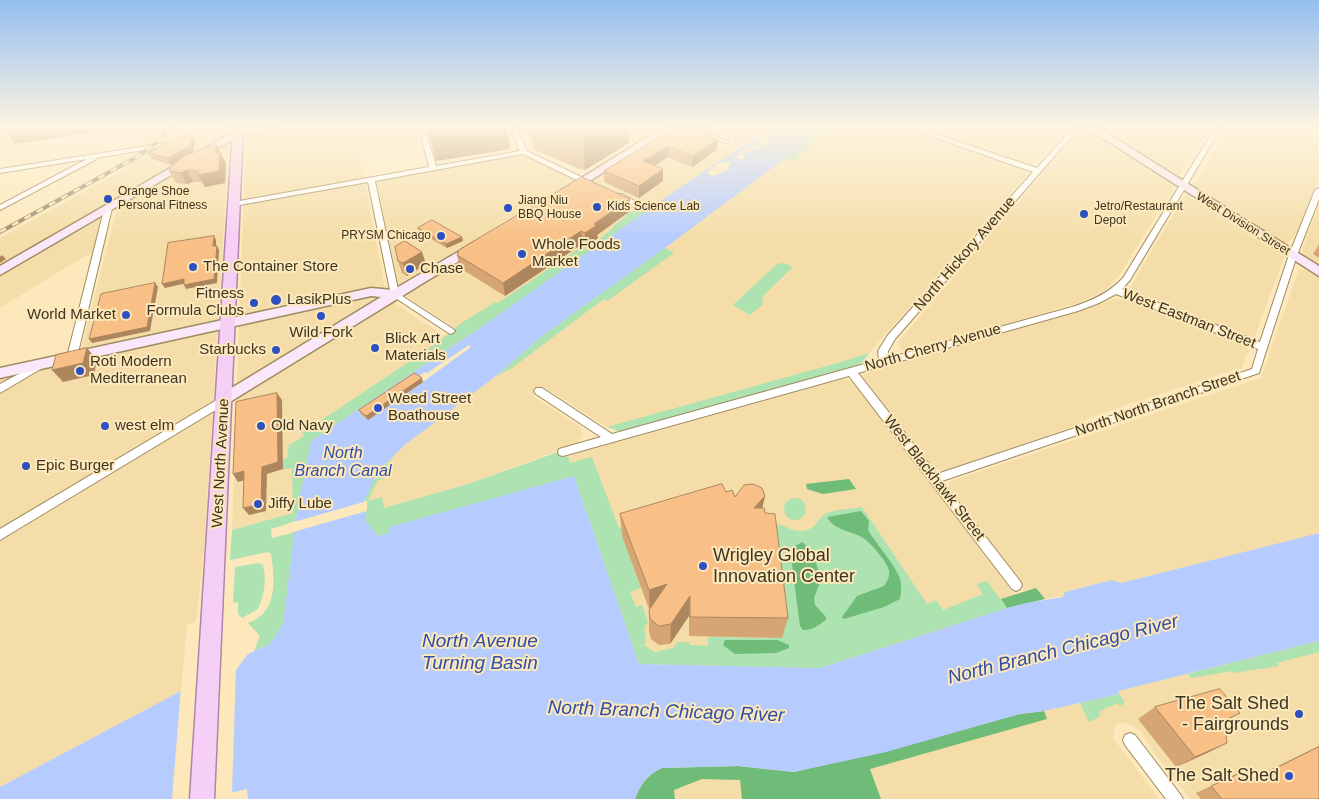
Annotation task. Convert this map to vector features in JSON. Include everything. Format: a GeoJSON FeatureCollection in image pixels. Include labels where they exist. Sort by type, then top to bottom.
{"type":"FeatureCollection","features":[{"type":"Feature","properties":{"kind":"main road","name":"West North Avenue"},"geometry":{"type":"LineString","coordinates":[[202,799],[238,165]]}},
{"type":"Feature","properties":{"kind":"street"},"geometry":{"type":"LineString","coordinates":[[0,171],[36,165]]}},
{"type":"Feature","properties":{"kind":"street"},"geometry":{"type":"LineString","coordinates":[[0,208],[81,165]]}},
{"type":"Feature","properties":{"kind":"street"},"geometry":{"type":"LineString","coordinates":[[0,271],[181,165]]}},
{"type":"Feature","properties":{"kind":"street"},"geometry":{"type":"LineString","coordinates":[[234,204],[448,165]]}},
{"type":"Feature","properties":{"kind":"street"},"geometry":{"type":"LineString","coordinates":[[552,165],[602,188]]}},
{"type":"Feature","properties":{"kind":"street"},"geometry":{"type":"LineString","coordinates":[[559,195],[608,165]]}},
{"type":"Feature","properties":{"kind":"street"},"geometry":{"type":"LineString","coordinates":[[1023,165],[1038,171]]}},
{"type":"Feature","properties":{"kind":"street","name":"North Hickory Avenue"},"geometry":{"type":"LineString","coordinates":[[884,362],[883,351],[891,338],[1043,165]]}},
{"type":"Feature","properties":{"kind":"street","name":"West Division Street"},"geometry":{"type":"LineString","coordinates":[[1151,165],[1319,272]]}},
{"type":"Feature","properties":{"kind":"street","name":"North Cherry Avenue"},"geometry":{"type":"LineString","coordinates":[[563,452],[1087,305],[1115,290],[1126,280],[1195,165]]}},
{"type":"Feature","properties":{"kind":"street"},"geometry":{"type":"LineString","coordinates":[[371,179],[396,294]]}},
{"type":"Feature","properties":{"kind":"street","name":"North North Branch Street"},"geometry":{"type":"LineString","coordinates":[[935,479],[1256,371],[1293,255],[1319,190]]}},
{"type":"Feature","properties":{"kind":"street"},"geometry":{"type":"LineString","coordinates":[[609,192],[639,206]]}},
{"type":"Feature","properties":{"kind":"street"},"geometry":{"type":"LineString","coordinates":[[72,357],[108,208]]}},
{"type":"Feature","properties":{"kind":"street"},"geometry":{"type":"LineString","coordinates":[[0,535],[485,240]]}},
{"type":"Feature","properties":{"kind":"street","name":"West Eastman Street"},"geometry":{"type":"LineString","coordinates":[[1115,290],[1263,347]]}},
{"type":"Feature","properties":{"kind":"street"},"geometry":{"type":"LineString","coordinates":[[0,373],[371,292],[396,294],[450,331]]}},
{"type":"Feature","properties":{"kind":"street"},"geometry":{"type":"LineString","coordinates":[[0,390],[46,362]]}},
{"type":"Feature","properties":{"kind":"street","name":"West Blackhawk Street"},"geometry":{"type":"LineString","coordinates":[[851,371],[1016,585]]}},
{"type":"Feature","properties":{"kind":"street"},"geometry":{"type":"LineString","coordinates":[[539,391],[610,438]]}},
{"type":"Feature","properties":{"kind":"street"},"geometry":{"type":"LineString","coordinates":[[1130,740],[1175,799]]}},
{"type":"Feature","properties":{"kind":"shaded area"},"geometry":{"type":"Polygon","coordinates":[[[115,165],[174,165],[0,265],[0,238],[125,169],[115,165]]]}},
{"type":"Feature","properties":{"kind":"shaded area"},"geometry":{"type":"Polygon","coordinates":[[[191,165],[228,165],[204,549],[196,621],[187,625],[181,691],[0,787],[0,378],[78,360],[117,209],[191,165]]]}},
{"type":"Feature","properties":{"kind":"shaded area"},"geometry":{"type":"Polygon","coordinates":[[[245,165],[362,165],[386,294],[237,383],[245,165]]]}},
{"type":"Feature","properties":{"kind":"shaded area"},"geometry":{"type":"Polygon","coordinates":[[[464,165],[543,165],[574,180],[398,285],[377,181],[464,165]]]}},
{"type":"Feature","properties":{"kind":"shaded area"},"geometry":{"type":"Polygon","coordinates":[[[615,165],[714,165],[487,323],[311,441],[297,512],[232,530],[238,396],[389,304],[395,303],[444,336],[455,328],[406,296],[405,291],[586,185],[636,209],[642,204],[593,181],[593,178],[615,165]]]}},
{"type":"Feature","properties":{"kind":"shaded area"},"geometry":{"type":"Polygon","coordinates":[[[776,165],[1013,165],[1024,169],[1028,173],[869,353],[607,427],[544,387],[533,396],[579,426],[583,435],[576,444],[465,485],[384,508],[382,497],[364,502],[378,471],[406,444],[496,376],[542,336],[776,165]]]}},
{"type":"Feature","properties":{"kind":"shaded area"},"geometry":{"type":"Polygon","coordinates":[[[1051,165],[1141,165],[1174,187],[1118,277],[1105,290],[1081,302],[910,351],[901,350],[898,342],[1051,165]]]}},
{"type":"Feature","properties":{"kind":"shaded area"},"geometry":{"type":"Polygon","coordinates":[[[1163,165],[1185,165],[1179,175],[1163,165]]]}},
{"type":"Feature","properties":{"kind":"shaded area"},"geometry":{"type":"Polygon","coordinates":[[[1206,165],[1319,165],[1319,177],[1297,233],[1288,243],[1282,242],[1194,186],[1206,165]]]}},
{"type":"Feature","properties":{"kind":"shaded area"},"geometry":{"type":"Polygon","coordinates":[[[1187,195],[1284,257],[1254,339],[1131,291],[1130,288],[1145,262],[1184,196],[1187,195]]]}},
{"type":"Feature","properties":{"kind":"shaded area"},"geometry":{"type":"Polygon","coordinates":[[[1319,202],[1319,265],[1302,251],[1319,202]]]}},
{"type":"Feature","properties":{"kind":"shaded area"},"geometry":{"type":"Polygon","coordinates":[[[103,217],[92,255],[85,256],[0,308],[0,277],[103,217]]]}},
{"type":"Feature","properties":{"kind":"shaded area"},"geometry":{"type":"Polygon","coordinates":[[[1299,269],[1305,270],[1319,278],[1319,533],[1121,583],[1112,580],[1065,592],[1063,597],[1026,603],[820,668],[639,664],[568,456],[840,380],[849,380],[855,384],[1014,594],[1025,591],[949,492],[948,487],[951,481],[1261,378],[1299,269]]]}},
{"type":"Feature","properties":{"kind":"shaded area"},"geometry":{"type":"Polygon","coordinates":[[[1113,299],[1134,301],[1245,345],[1249,350],[1242,367],[1094,416],[1069,428],[943,471],[931,467],[864,381],[863,376],[867,372],[1092,307],[1113,299]]]}},
{"type":"Feature","properties":{"kind":"shaded area"},"geometry":{"type":"Polygon","coordinates":[[[1319,641],[1319,799],[1190,799],[1138,729],[1125,723],[1119,723],[1115,726],[1113,738],[1159,799],[635,799],[638,789],[1044,711],[1119,694],[1117,691],[1319,641]]]}},
{"type":"Feature","properties":{"kind":"green space"},"geometry":{"type":"Polygon","coordinates":[[[647,201],[655,205],[603,245],[590,251],[560,272],[554,279],[538,288],[532,296],[507,309],[504,316],[487,323],[311,441],[296,521],[271,529],[272,538],[295,532],[283,624],[270,644],[254,651],[260,636],[248,623],[265,612],[270,604],[273,585],[271,554],[268,552],[230,560],[232,530],[293,513],[292,468],[283,469],[283,459],[287,458],[289,445],[304,436],[302,433],[440,341],[460,324],[495,302],[498,303],[584,245],[587,246],[585,249],[587,250],[614,225],[627,216],[625,215],[633,212],[647,201]]]}},
{"type":"Feature","properties":{"kind":"green space"},"geometry":{"type":"Polygon","coordinates":[[[665,248],[674,253],[607,301],[605,299],[597,304],[512,368],[496,376],[542,336],[665,248]]]}},
{"type":"Feature","properties":{"kind":"green space"},"geometry":{"type":"Polygon","coordinates":[[[784,263],[793,267],[762,297],[763,304],[750,315],[733,305],[777,264],[784,263]]]}},
{"type":"Feature","properties":{"kind":"green space"},"geometry":{"type":"Polygon","coordinates":[[[869,353],[864,361],[856,366],[621,432],[607,427],[841,362],[869,353]]]}},
{"type":"Feature","properties":{"kind":"green space"},"geometry":{"type":"Polygon","coordinates":[[[561,451],[564,457],[568,456],[570,463],[592,457],[619,528],[630,525],[632,529],[621,533],[641,588],[630,592],[636,607],[642,605],[648,622],[644,628],[646,642],[644,645],[656,653],[673,648],[678,642],[690,642],[690,645],[708,646],[708,637],[782,638],[770,536],[779,524],[791,529],[804,531],[813,527],[827,513],[862,507],[927,604],[936,600],[943,610],[983,594],[977,584],[987,581],[1007,608],[820,668],[639,664],[574,476],[389,528],[390,533],[378,536],[366,521],[364,512],[370,486],[392,458],[384,479],[378,480],[368,501],[382,497],[384,508],[465,485],[561,451]]]}},
{"type":"Feature","properties":{"kind":"green space"},"geometry":{"type":"Polygon","coordinates":[[[849,479],[856,489],[823,494],[807,489],[806,484],[849,479]]]}},
{"type":"Feature","properties":{"kind":"green space"},"geometry":{"type":"Polygon","coordinates":[[[795,498],[803,501],[806,509],[803,517],[795,520],[787,517],[784,509],[787,501],[795,498]]]}},
{"type":"Feature","properties":{"kind":"green space"},"geometry":{"type":"Polygon","coordinates":[[[861,511],[869,521],[868,530],[891,562],[900,579],[900,599],[884,607],[844,619],[842,617],[857,596],[884,586],[889,575],[886,563],[870,544],[863,538],[834,525],[827,517],[861,511]]]}},
{"type":"Feature","properties":{"kind":"green space"},"geometry":{"type":"Polygon","coordinates":[[[802,542],[808,547],[807,556],[816,563],[821,580],[814,598],[815,605],[826,617],[826,620],[816,627],[803,630],[800,626],[790,549],[802,542]]]}},
{"type":"Feature","properties":{"kind":"green space"},"geometry":{"type":"Polygon","coordinates":[[[259,563],[263,565],[265,577],[262,598],[258,609],[242,618],[238,614],[238,602],[233,603],[235,567],[259,563]]]}},
{"type":"Feature","properties":{"kind":"green space"},"geometry":{"type":"Polygon","coordinates":[[[1036,588],[1045,599],[1007,608],[1001,599],[1036,588]]]}},
{"type":"Feature","properties":{"kind":"green space"},"geometry":{"type":"Polygon","coordinates":[[[725,640],[777,640],[789,645],[789,648],[776,653],[735,654],[723,645],[725,640]]]}},
{"type":"Feature","properties":{"kind":"green space"},"geometry":{"type":"Polygon","coordinates":[[[1319,641],[1319,652],[1277,663],[1279,666],[1191,678],[1188,674],[1319,641]]]}},
{"type":"Feature","properties":{"kind":"green space"},"geometry":{"type":"Polygon","coordinates":[[[1119,694],[1125,702],[1120,706],[1118,703],[1100,711],[1099,717],[1089,722],[1080,703],[1119,694]]]}},
{"type":"Feature","properties":{"kind":"green space"},"geometry":{"type":"Polygon","coordinates":[[[1044,711],[1047,719],[870,769],[881,799],[742,799],[740,780],[702,779],[674,790],[675,799],[635,799],[645,780],[662,768],[738,766],[794,772],[1020,714],[1044,711]]]}},
{"type":"Feature","properties":{"kind":"water"},"geometry":{"type":"Polygon","coordinates":[[[713,165],[776,165],[542,336],[496,376],[406,444],[378,471],[364,502],[366,521],[378,536],[389,533],[389,527],[574,476],[639,664],[820,668],[1007,608],[1063,597],[1065,592],[1112,580],[1121,583],[1319,533],[1319,641],[1118,691],[1119,694],[1044,711],[1020,714],[886,752],[794,772],[738,766],[662,768],[645,780],[635,799],[248,799],[247,789],[205,799],[0,799],[0,787],[181,691],[236,670],[248,654],[270,644],[283,624],[297,512],[311,441],[487,323],[713,165]]]}},
{"type":"Feature","properties":{"kind":"pier"},"geometry":{"type":"Polygon","coordinates":[[[715,165],[730,165],[728,169],[713,176],[706,173],[715,165]]]}},
{"type":"Feature","properties":{"kind":"pier"},"geometry":{"type":"Polygon","coordinates":[[[469,345],[471,347],[398,400],[391,394],[425,372],[427,373],[469,345]]]}},
{"type":"Feature","properties":{"kind":"pier"},"geometry":{"type":"Polygon","coordinates":[[[367,501],[367,511],[293,532],[294,522],[367,501]]]}},
{"type":"Feature","properties":{"kind":"pier"},"geometry":{"type":"Polygon","coordinates":[[[236,666],[232,794],[215,799],[172,799],[181,688],[236,666]]]}},
{"type":"Feature","properties":{"kind":"building"},"geometry":{"type":"Polygon","coordinates":[[[173,165],[219,165],[219,171],[198,175],[199,171],[187,170],[181,173],[169,171],[173,165]]]}},
{"type":"Feature","properties":{"kind":"building"},"geometry":{"type":"Polygon","coordinates":[[[613,165],[654,165],[663,169],[639,186],[604,171],[613,165]]]}},
{"type":"Feature","properties":{"kind":"building"},"geometry":{"type":"Polygon","coordinates":[[[582,177],[630,199],[594,224],[597,225],[585,233],[581,231],[503,283],[457,255],[459,250],[582,177]]]}},
{"type":"Feature","properties":{"kind":"building","name":"PRYSM Chicago"},"geometry":{"type":"Polygon","coordinates":[[[432,220],[462,237],[446,244],[418,228],[432,220]]]}},
{"type":"Feature","properties":{"kind":"building","name":"The Container Store"},"geometry":{"type":"Polygon","coordinates":[[[214,236],[213,246],[217,246],[214,279],[184,285],[184,279],[162,284],[168,243],[214,236]]]}},
{"type":"Feature","properties":{"kind":"building"},"geometry":{"type":"Polygon","coordinates":[[[405,241],[422,252],[403,263],[398,261],[395,247],[405,241]]]}},
{"type":"Feature","properties":{"kind":"building","name":"World Market"},"geometry":{"type":"Polygon","coordinates":[[[155,283],[147,327],[89,339],[101,294],[155,283]]]}},
{"type":"Feature","properties":{"kind":"building"},"geometry":{"type":"Polygon","coordinates":[[[87,348],[83,363],[52,370],[56,355],[87,348]]]}},
{"type":"Feature","properties":{"kind":"building"},"geometry":{"type":"Polygon","coordinates":[[[415,373],[422,378],[366,416],[359,410],[415,373]]]}},
{"type":"Feature","properties":{"kind":"building","name":"Old Navy"},"geometry":{"type":"Polygon","coordinates":[[[277,393],[278,462],[262,467],[261,504],[243,508],[244,471],[233,474],[236,402],[277,393]]]}},
{"type":"Feature","properties":{"kind":"building","name":"Wrigley Global Innovation Center"},"geometry":{"type":"Polygon","coordinates":[[[722,484],[726,492],[732,490],[735,497],[744,485],[753,484],[762,488],[765,496],[754,508],[764,508],[765,513],[775,514],[788,618],[690,617],[690,596],[671,624],[659,626],[650,619],[649,610],[667,584],[649,590],[620,514],[722,484]]]}},
{"type":"Feature","properties":{"kind":"building"},"geometry":{"type":"Polygon","coordinates":[[[1220,689],[1240,713],[1219,723],[1225,730],[1227,743],[1195,757],[1155,707],[1220,689]]]}},
{"type":"Feature","properties":{"kind":"building","name":"The Salt Shed"},"geometry":{"type":"Polygon","coordinates":[[[1319,747],[1319,799],[1222,799],[1211,786],[1242,772],[1249,781],[1319,747]]]}},
{"type":"Feature","properties":{"kind":"railway"},"geometry":{"type":"LineString","coordinates":[[0,232],[122,165]]}},
{"type":"Feature","properties":{"kind":"place","name":"Orange Shoe Personal Fitness"},"geometry":{"type":"Point","coordinates":[108,199]}},
{"type":"Feature","properties":{"kind":"place","name":"Kids Science Lab"},"geometry":{"type":"Point","coordinates":[597,207]}},
{"type":"Feature","properties":{"kind":"place","name":"Jiang Niu BBQ House"},"geometry":{"type":"Point","coordinates":[508,208]}},
{"type":"Feature","properties":{"kind":"place","name":"Jetro/Restaurant Depot"},"geometry":{"type":"Point","coordinates":[1084,214]}},
{"type":"Feature","properties":{"kind":"place","name":"PRYSM Chicago"},"geometry":{"type":"Point","coordinates":[441,236]}},
{"type":"Feature","properties":{"kind":"place","name":"Whole Foods Market"},"geometry":{"type":"Point","coordinates":[522,254]}},
{"type":"Feature","properties":{"kind":"place","name":"The Container Store"},"geometry":{"type":"Point","coordinates":[193,267]}},
{"type":"Feature","properties":{"kind":"place","name":"Chase"},"geometry":{"type":"Point","coordinates":[410,269]}},
{"type":"Feature","properties":{"kind":"place","name":"LasikPlus"},"geometry":{"type":"Point","coordinates":[276,300]}},
{"type":"Feature","properties":{"kind":"place","name":"Fitness Formula Clubs"},"geometry":{"type":"Point","coordinates":[254,303]}},
{"type":"Feature","properties":{"kind":"place","name":"World Market"},"geometry":{"type":"Point","coordinates":[126,315]}},
{"type":"Feature","properties":{"kind":"place","name":"Wild Fork"},"geometry":{"type":"Point","coordinates":[321,316]}},
{"type":"Feature","properties":{"kind":"place","name":"Blick Art Materials"},"geometry":{"type":"Point","coordinates":[375,348]}},
{"type":"Feature","properties":{"kind":"place","name":"Starbucks"},"geometry":{"type":"Point","coordinates":[276,350]}},
{"type":"Feature","properties":{"kind":"place","name":"Roti Modern Mediterranean"},"geometry":{"type":"Point","coordinates":[80,371]}},
{"type":"Feature","properties":{"kind":"place","name":"Weed Street Boathouse"},"geometry":{"type":"Point","coordinates":[378,408]}},
{"type":"Feature","properties":{"kind":"place","name":"west elm"},"geometry":{"type":"Point","coordinates":[105,426]}},
{"type":"Feature","properties":{"kind":"place","name":"Old Navy"},"geometry":{"type":"Point","coordinates":[261,426]}},
{"type":"Feature","properties":{"kind":"place","name":"Epic Burger"},"geometry":{"type":"Point","coordinates":[26,466]}},
{"type":"Feature","properties":{"kind":"place","name":"Jiffy Lube"},"geometry":{"type":"Point","coordinates":[258,504]}},
{"type":"Feature","properties":{"kind":"place","name":"Wrigley Global Innovation Center"},"geometry":{"type":"Point","coordinates":[703,566]}},
{"type":"Feature","properties":{"kind":"place","name":"The Salt Shed - Fairgrounds"},"geometry":{"type":"Point","coordinates":[1299,714]}},
{"type":"Feature","properties":{"kind":"place","name":"The Salt Shed"},"geometry":{"type":"Point","coordinates":[1289,776]}},
{"type":"Feature","properties":{"kind":"water label","name":"North Branch Canal"},"geometry":{"type":"Point","coordinates":[343,463]}},
{"type":"Feature","properties":{"kind":"water label","name":"North Branch Chicago River"},"geometry":{"type":"Point","coordinates":[1063,650]}},
{"type":"Feature","properties":{"kind":"water label","name":"North Avenue Turning Basin"},"geometry":{"type":"Point","coordinates":[480,653]}},
{"type":"Feature","properties":{"kind":"water label","name":"North Branch Chicago River"},"geometry":{"type":"Point","coordinates":[666,712]}}]}
